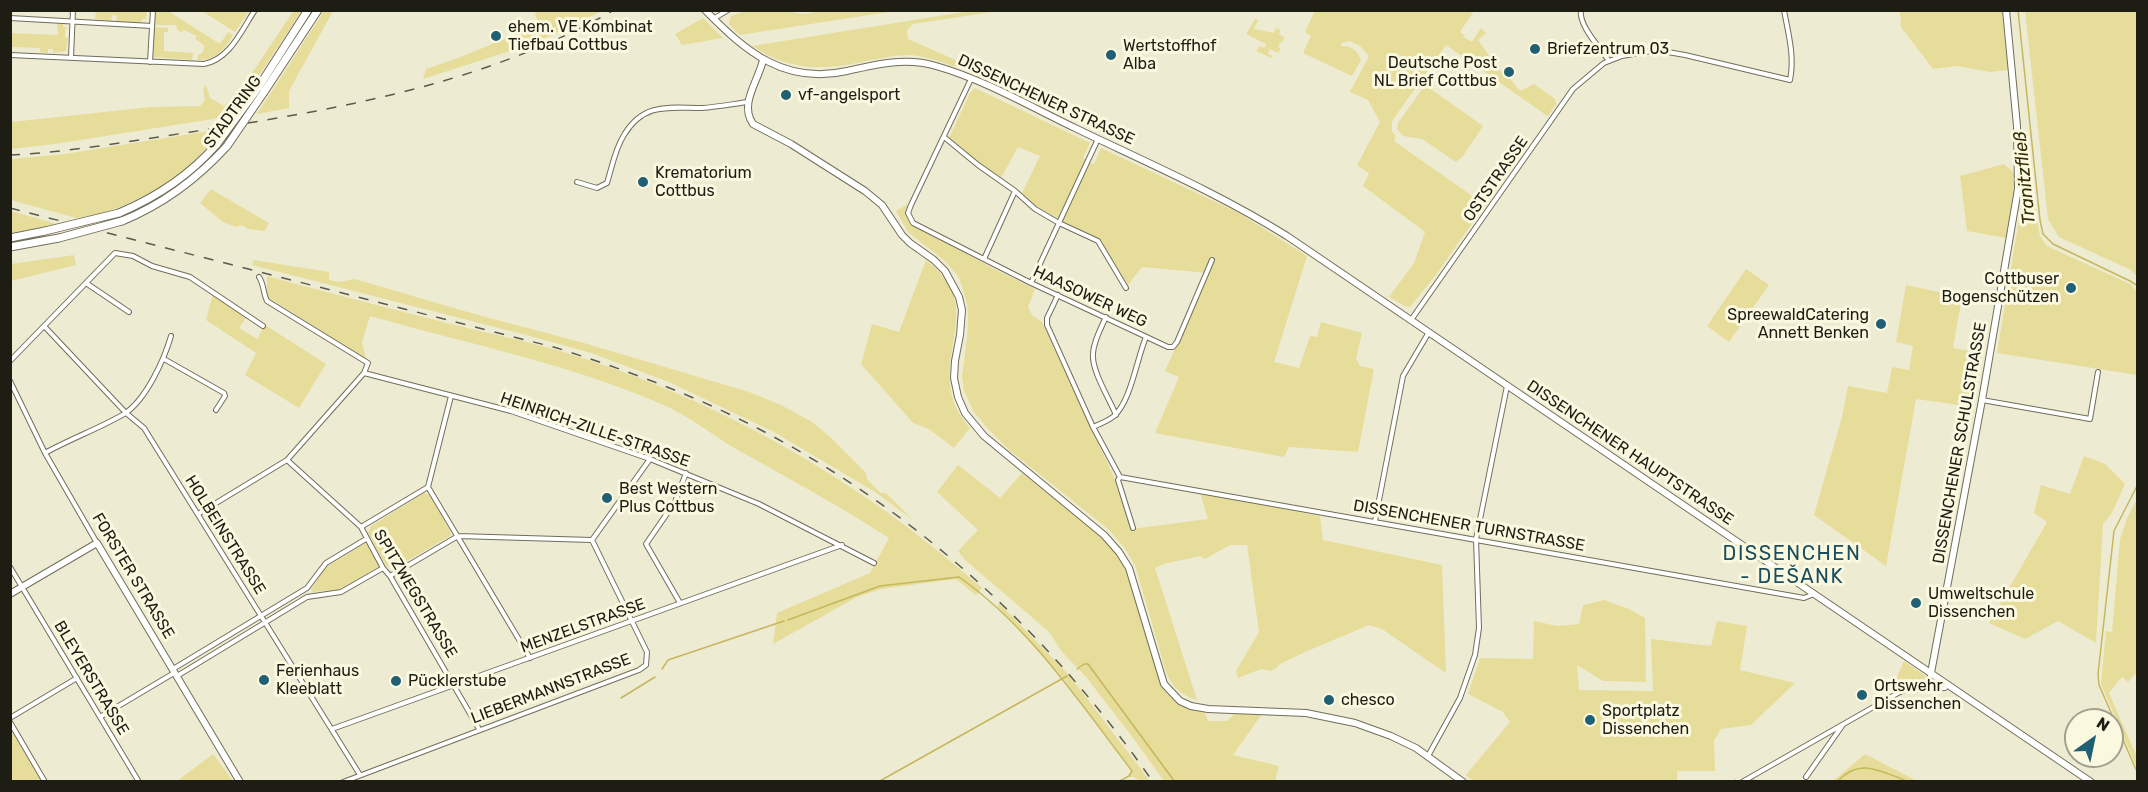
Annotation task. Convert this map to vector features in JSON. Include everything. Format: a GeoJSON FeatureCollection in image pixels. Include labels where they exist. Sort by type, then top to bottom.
{"type":"FeatureCollection","features":[{"type":"Feature","properties":{"kind":"main road","name":"STADTRING"},"geometry":{"type":"LineString","coordinates":[[10,247],[60,238],[122,221],[148,210],[197,177],[228,146],[308,10]]}},
{"type":"Feature","properties":{"kind":"main road","name":"STADTRING"},"geometry":{"type":"LineString","coordinates":[[10,238],[119,213],[169,187],[193,168],[217,144],[261,90],[318,10]]}},
{"type":"Feature","properties":{"kind":"main road","name":"DISSENCHENER STRASSE"},"geometry":{"type":"LineString","coordinates":[[705,10],[734,39],[763,60],[795,72],[816,74],[844,72],[890,62],[909,61],[936,66],[971,79],[1238,206],[1273,227]]}},
{"type":"Feature","properties":{"kind":"main road","name":"DISSENCHENER SCHULSTRASSE"},"geometry":{"type":"LineString","coordinates":[[1931,673],[1982,400],[2018,189],[2015,109],[2006,10]]}},
{"type":"Feature","properties":{"kind":"main road"},"geometry":{"type":"LineString","coordinates":[[763,60],[748,102],[748,117],[753,124],[830,167],[874,198],[882,205],[902,235],[945,271],[959,297],[962,310],[954,378],[958,397],[965,413],[984,436],[1104,535],[1119,552],[1132,578],[1164,684],[1173,695],[1185,704],[1198,708],[1293,712],[1343,720],[1391,736],[1428,756],[1463,782]]}},
{"type":"Feature","properties":{"kind":"main road","name":"DISSENCHENER HAUPTSTRASSE"},"geometry":{"type":"LineString","coordinates":[[1273,227],[2090,781]]}},
{"type":"Feature","properties":{"kind":"main road"},"geometry":{"type":"LineString","coordinates":[[10,594],[97,543]]}},
{"type":"Feature","properties":{"kind":"main road","name":"FORSTER STRASSE"},"geometry":{"type":"LineString","coordinates":[[97,543],[240,782]]}},
{"type":"Feature","properties":{"kind":"street"},"geometry":{"type":"LineString","coordinates":[[71,57],[73,10]]}},
{"type":"Feature","properties":{"kind":"street"},"geometry":{"type":"LineString","coordinates":[[150,62],[153,10]]}},
{"type":"Feature","properties":{"kind":"street"},"geometry":{"type":"LineString","coordinates":[[10,55],[204,64],[219,59],[230,49],[255,10]]}},
{"type":"Feature","properties":{"kind":"street"},"geometry":{"type":"LineString","coordinates":[[713,19],[728,10]]}},
{"type":"Feature","properties":{"kind":"street"},"geometry":{"type":"LineString","coordinates":[[1581,10],[1582,23],[1610,61]]}},
{"type":"Feature","properties":{"kind":"street","name":"OSTSTRASSE"},"geometry":{"type":"LineString","coordinates":[[1411,320],[1573,89],[1593,71],[1610,61],[1656,50],[1671,51],[1790,80],[1791,49],[1784,10]]}},
{"type":"Feature","properties":{"kind":"street"},"geometry":{"type":"LineString","coordinates":[[10,18],[152,26]]}},
{"type":"Feature","properties":{"kind":"street"},"geometry":{"type":"LineString","coordinates":[[971,79],[944,137],[1035,209],[1098,241],[1126,288]]}},
{"type":"Feature","properties":{"kind":"street"},"geometry":{"type":"LineString","coordinates":[[577,182],[597,188],[607,183],[623,135],[646,113],[672,106],[702,108],[748,102]]}},
{"type":"Feature","properties":{"kind":"street","name":"HAASOWER WEG"},"geometry":{"type":"LineString","coordinates":[[944,137],[908,213],[913,223],[1031,283],[1146,337],[1168,347],[1175,345],[1212,260]]}},
{"type":"Feature","properties":{"kind":"street"},"geometry":{"type":"LineString","coordinates":[[1031,283],[1098,139]]}},
{"type":"Feature","properties":{"kind":"street"},"geometry":{"type":"LineString","coordinates":[[984,259],[1015,191]]}},
{"type":"Feature","properties":{"kind":"street"},"geometry":{"type":"LineString","coordinates":[[10,361],[115,253],[133,256],[152,266],[190,277],[263,326]]}},
{"type":"Feature","properties":{"kind":"street"},"geometry":{"type":"LineString","coordinates":[[198,514],[287,460],[364,373],[368,363],[267,301],[259,277]]}},
{"type":"Feature","properties":{"kind":"street"},"geometry":{"type":"LineString","coordinates":[[86,283],[129,312]]}},
{"type":"Feature","properties":{"kind":"street"},"geometry":{"type":"LineString","coordinates":[[1058,295],[1047,318],[1047,325],[1093,427],[1120,477],[1118,480],[1133,528]]}},
{"type":"Feature","properties":{"kind":"street"},"geometry":{"type":"LineString","coordinates":[[1106,317],[1095,341],[1092,355],[1096,370],[1116,415]]}},
{"type":"Feature","properties":{"kind":"street","name":"HOLBEINSTRASSE"},"geometry":{"type":"LineString","coordinates":[[45,327],[144,428],[360,775]]}},
{"type":"Feature","properties":{"kind":"street"},"geometry":{"type":"LineString","coordinates":[[1375,521],[1402,376],[1429,332]]}},
{"type":"Feature","properties":{"kind":"street"},"geometry":{"type":"LineString","coordinates":[[45,453],[126,412],[148,387],[164,359],[171,336]]}},
{"type":"Feature","properties":{"kind":"street"},"geometry":{"type":"LineString","coordinates":[[1093,427],[1116,415],[1130,387],[1146,337]]}},
{"type":"Feature","properties":{"kind":"street"},"geometry":{"type":"LineString","coordinates":[[164,359],[224,393],[225,396],[216,410]]}},
{"type":"Feature","properties":{"kind":"street"},"geometry":{"type":"LineString","coordinates":[[1982,400],[2090,419],[2098,372]]}},
{"type":"Feature","properties":{"kind":"street","name":"HEINRICH-ZILLE-STRASSE"},"geometry":{"type":"LineString","coordinates":[[364,373],[511,411],[650,459],[759,504],[874,563]]}},
{"type":"Feature","properties":{"kind":"street","name":"FORSTER STRASSE"},"geometry":{"type":"LineString","coordinates":[[10,381],[45,453],[97,543]]}},
{"type":"Feature","properties":{"kind":"street"},"geometry":{"type":"LineString","coordinates":[[1428,756],[1460,698],[1475,655],[1479,628],[1476,539],[1507,386]]}},
{"type":"Feature","properties":{"kind":"street"},"geometry":{"type":"LineString","coordinates":[[361,527],[428,487],[451,396]]}},
{"type":"Feature","properties":{"kind":"street"},"geometry":{"type":"LineString","coordinates":[[390,576],[409,567],[458,536],[592,540],[650,459]]}},
{"type":"Feature","properties":{"kind":"street","name":"SPITZWEGSTRASSE"},"geometry":{"type":"LineString","coordinates":[[287,460],[361,527],[479,729]]}},
{"type":"Feature","properties":{"kind":"street"},"geometry":{"type":"LineString","coordinates":[[680,603],[646,544],[675,502],[686,473]]}},
{"type":"Feature","properties":{"kind":"street","name":"DISSENCHENER TURNSTRASSE"},"geometry":{"type":"LineString","coordinates":[[1120,477],[1804,598],[1814,594]]}},
{"type":"Feature","properties":{"kind":"street"},"geometry":{"type":"LineString","coordinates":[[428,487],[530,658]]}},
{"type":"Feature","properties":{"kind":"street"},"geometry":{"type":"LineString","coordinates":[[175,673],[307,588],[326,563],[366,539]]}},
{"type":"Feature","properties":{"kind":"street","name":"LIEBERMANNSTRASSE"},"geometry":{"type":"LineString","coordinates":[[342,782],[639,670],[646,665],[648,657],[633,620],[592,540]]}},
{"type":"Feature","properties":{"kind":"street","name":"MENZELSTRASSE"},"geometry":{"type":"LineString","coordinates":[[332,729],[842,545]]}},
{"type":"Feature","properties":{"kind":"street","name":"BLEYERSTRASSE"},"geometry":{"type":"LineString","coordinates":[[10,567],[139,782]]}},
{"type":"Feature","properties":{"kind":"street"},"geometry":{"type":"LineString","coordinates":[[100,717],[307,597],[341,592],[383,568]]}},
{"type":"Feature","properties":{"kind":"street"},"geometry":{"type":"LineString","coordinates":[[1926,688],[1931,673]]}},
{"type":"Feature","properties":{"kind":"street"},"geometry":{"type":"LineString","coordinates":[[10,717],[77,678]]}},
{"type":"Feature","properties":{"kind":"street"},"geometry":{"type":"LineString","coordinates":[[1742,782],[1898,693],[1926,688],[1945,688],[1948,684]]}},
{"type":"Feature","properties":{"kind":"street"},"geometry":{"type":"LineString","coordinates":[[10,722],[45,782]]}},
{"type":"Feature","properties":{"kind":"street"},"geometry":{"type":"LineString","coordinates":[[1806,777],[1843,724]]}},
{"type":"Feature","properties":{"kind":"shaded area"},"geometry":{"type":"Polygon","coordinates":[[[96,10],[147,11],[146,19],[142,19],[141,23],[116,22],[117,16],[114,15],[111,21],[95,19],[96,10]]]}},
{"type":"Feature","properties":{"kind":"shaded area"},"geometry":{"type":"Polygon","coordinates":[[[294,10],[302,11],[232,116],[11,149],[11,122],[151,107],[200,106],[205,100],[203,89],[206,85],[210,98],[224,106],[246,82],[294,10]]]}},
{"type":"Feature","properties":{"kind":"shaded area"},"geometry":{"type":"Polygon","coordinates":[[[1315,10],[1474,11],[1460,32],[1464,35],[1463,37],[1472,42],[1481,28],[1486,33],[1478,40],[1504,76],[1506,74],[1520,91],[1534,84],[1555,99],[1556,104],[1548,116],[1446,45],[1392,121],[1392,131],[1396,136],[1394,141],[1485,205],[1410,307],[1389,297],[1414,263],[1425,232],[1363,186],[1369,173],[1357,165],[1380,122],[1368,100],[1350,92],[1369,56],[1360,46],[1350,41],[1341,43],[1341,46],[1354,49],[1361,60],[1352,76],[1303,53],[1311,36],[1305,32],[1315,10]]]}},
{"type":"Feature","properties":{"kind":"shaded area"},"geometry":{"type":"Polygon","coordinates":[[[156,11],[168,11],[220,44],[228,32],[233,35],[215,56],[198,60],[198,55],[203,52],[204,45],[195,39],[197,36],[184,30],[181,33],[176,25],[154,25],[156,11]]]}},
{"type":"Feature","properties":{"kind":"shaded area"},"geometry":{"type":"Polygon","coordinates":[[[202,11],[249,11],[235,32],[202,11]]]}},
{"type":"Feature","properties":{"kind":"shaded area"},"geometry":{"type":"Polygon","coordinates":[[[324,11],[333,11],[289,91],[289,108],[257,114],[324,11]]]}},
{"type":"Feature","properties":{"kind":"shaded area"},"geometry":{"type":"Polygon","coordinates":[[[537,11],[602,11],[535,43],[423,79],[426,69],[539,25],[535,14],[537,11]]]}},
{"type":"Feature","properties":{"kind":"shaded area"},"geometry":{"type":"Polygon","coordinates":[[[745,11],[784,11],[802,14],[816,11],[895,11],[740,35],[729,24],[731,16],[745,11]]]}},
{"type":"Feature","properties":{"kind":"shaded area"},"geometry":{"type":"Polygon","coordinates":[[[970,11],[998,11],[913,24],[907,30],[908,39],[960,62],[958,68],[927,58],[908,55],[832,67],[805,66],[778,60],[752,46],[970,11]]]}},
{"type":"Feature","properties":{"kind":"shaded area"},"geometry":{"type":"Polygon","coordinates":[[[1900,11],[2002,11],[2008,70],[1990,72],[1958,66],[1933,69],[1901,27],[1900,11]]]}},
{"type":"Feature","properties":{"kind":"shaded area"},"geometry":{"type":"Polygon","coordinates":[[[2025,11],[2137,11],[2137,277],[2131,270],[2059,237],[2048,219],[2025,11]]]}},
{"type":"Feature","properties":{"kind":"shaded area"},"geometry":{"type":"Polygon","coordinates":[[[703,18],[723,38],[682,45],[675,34],[703,18]]]}},
{"type":"Feature","properties":{"kind":"shaded area"},"geometry":{"type":"Polygon","coordinates":[[[1255,19],[1258,20],[1254,29],[1274,33],[1276,28],[1281,30],[1279,34],[1284,37],[1278,47],[1281,48],[1278,53],[1270,49],[1268,54],[1273,56],[1271,58],[1256,51],[1260,46],[1264,48],[1266,44],[1246,34],[1255,19]]]}},
{"type":"Feature","properties":{"kind":"shaded area"},"geometry":{"type":"Polygon","coordinates":[[[57,22],[63,22],[63,27],[69,27],[65,28],[65,37],[68,38],[66,51],[53,53],[53,49],[48,49],[48,53],[40,52],[40,48],[11,47],[10,33],[58,35],[57,22]]]}},
{"type":"Feature","properties":{"kind":"shaded area"},"geometry":{"type":"Polygon","coordinates":[[[154,27],[168,28],[168,32],[164,32],[164,51],[193,53],[192,60],[152,57],[154,27]]]}},
{"type":"Feature","properties":{"kind":"shaded area"},"geometry":{"type":"Polygon","coordinates":[[[1425,85],[1483,126],[1463,156],[1456,162],[1422,139],[1403,136],[1397,129],[1398,123],[1425,85]]]}},
{"type":"Feature","properties":{"kind":"shaded area"},"geometry":{"type":"Polygon","coordinates":[[[975,88],[1090,143],[1083,158],[1086,160],[1058,218],[1037,207],[1022,193],[1040,156],[1018,147],[1001,178],[979,164],[949,138],[970,93],[975,88]]]}},
{"type":"Feature","properties":{"kind":"shaded area"},"geometry":{"type":"Polygon","coordinates":[[[222,129],[186,169],[156,190],[118,208],[76,218],[11,200],[11,159],[65,154],[222,129]]]}},
{"type":"Feature","properties":{"kind":"shaded area"},"geometry":{"type":"Polygon","coordinates":[[[1101,148],[1239,213],[1307,256],[1274,362],[1299,368],[1310,336],[1317,337],[1321,322],[1362,333],[1356,359],[1360,366],[1374,369],[1358,452],[1289,447],[1284,457],[1155,433],[1179,377],[1165,371],[1209,273],[1142,267],[1128,285],[1100,239],[1062,221],[1090,163],[1094,164],[1101,148]]]}},
{"type":"Feature","properties":{"kind":"shaded area"},"geometry":{"type":"Polygon","coordinates":[[[2004,164],[2016,175],[2006,238],[1967,231],[1960,176],[2004,164]]]}},
{"type":"Feature","properties":{"kind":"shaded area"},"geometry":{"type":"Polygon","coordinates":[[[211,189],[269,223],[265,231],[248,229],[242,225],[236,227],[223,222],[200,203],[211,189]]]}},
{"type":"Feature","properties":{"kind":"shaded area"},"geometry":{"type":"Polygon","coordinates":[[[908,204],[906,214],[909,222],[1035,289],[1028,307],[1032,315],[1042,322],[1114,477],[1131,529],[1208,519],[1200,493],[1320,516],[1323,540],[1442,565],[1446,673],[1382,629],[1369,625],[1305,652],[1271,671],[1261,669],[1238,678],[1236,671],[1259,632],[1247,545],[1230,545],[1205,559],[1200,556],[1155,568],[1197,700],[1178,690],[1166,672],[1135,565],[1124,547],[1108,529],[1008,449],[974,412],[964,391],[962,376],[968,317],[962,286],[958,276],[946,262],[908,232],[896,211],[908,204]]]}},
{"type":"Feature","properties":{"kind":"shaded area","name":"Cottbuser Bogenschützen"},"geometry":{"type":"Polygon","coordinates":[[[2021,207],[2035,207],[2040,236],[2047,246],[2130,284],[2137,292],[2137,375],[1997,353],[2021,207]]]}},
{"type":"Feature","properties":{"kind":"shaded area"},"geometry":{"type":"Polygon","coordinates":[[[11,211],[53,223],[57,224],[11,233],[11,211]]]}},
{"type":"Feature","properties":{"kind":"shaded area"},"geometry":{"type":"Polygon","coordinates":[[[74,255],[76,265],[11,281],[11,264],[74,255]]]}},
{"type":"Feature","properties":{"kind":"shaded area"},"geometry":{"type":"Polygon","coordinates":[[[254,260],[329,272],[329,280],[339,282],[355,279],[749,392],[781,405],[812,422],[866,473],[867,479],[881,493],[886,493],[913,520],[875,492],[774,432],[669,382],[591,353],[252,265],[254,260]]]}},
{"type":"Feature","properties":{"kind":"shaded area"},"geometry":{"type":"Polygon","coordinates":[[[926,260],[943,276],[952,292],[956,308],[950,376],[952,396],[957,409],[970,428],[954,448],[929,429],[913,423],[861,364],[872,324],[899,332],[926,260]]]}},
{"type":"Feature","properties":{"kind":"shaded area"},"geometry":{"type":"Polygon","coordinates":[[[1746,269],[1769,285],[1729,342],[1707,326],[1746,269]]]}},
{"type":"Feature","properties":{"kind":"shaded area"},"geometry":{"type":"Polygon","coordinates":[[[267,276],[557,350],[616,369],[673,392],[728,417],[835,477],[886,511],[935,548],[982,588],[976,595],[956,579],[881,589],[857,597],[773,644],[777,613],[870,573],[889,538],[833,503],[736,449],[679,412],[596,379],[522,356],[370,316],[362,342],[366,359],[269,298],[267,276]]]}},
{"type":"Feature","properties":{"kind":"shaded area"},"geometry":{"type":"Polygon","coordinates":[[[1906,285],[1962,297],[1953,348],[1982,353],[1973,407],[1916,399],[1886,566],[1814,515],[1842,417],[1848,386],[1887,393],[1892,367],[1909,370],[1913,346],[1896,342],[1906,285]]]}},
{"type":"Feature","properties":{"kind":"shaded area"},"geometry":{"type":"Polygon","coordinates":[[[213,294],[247,316],[239,328],[257,339],[265,325],[326,364],[299,408],[245,375],[256,353],[206,320],[213,294]]]}},
{"type":"Feature","properties":{"kind":"shaded area"},"geometry":{"type":"Polygon","coordinates":[[[2084,456],[2105,464],[2125,484],[2112,513],[2103,524],[2096,643],[2058,621],[2025,639],[1989,623],[2047,522],[2034,513],[2041,485],[2070,494],[2084,456]]]}},
{"type":"Feature","properties":{"kind":"shaded area"},"geometry":{"type":"Polygon","coordinates":[[[958,465],[1000,498],[1022,473],[1115,549],[1128,569],[1162,687],[1180,704],[1204,711],[1208,721],[1227,721],[1236,712],[1262,714],[1233,755],[1279,766],[1275,781],[1164,781],[1131,735],[1086,677],[1063,653],[1049,632],[965,560],[958,551],[978,530],[937,492],[958,465]]]}},
{"type":"Feature","properties":{"kind":"shaded area"},"geometry":{"type":"Polygon","coordinates":[[[424,493],[430,495],[451,533],[450,536],[395,568],[386,566],[368,533],[371,526],[424,493]]]}},
{"type":"Feature","properties":{"kind":"shaded area"},"geometry":{"type":"Polygon","coordinates":[[[2137,499],[2137,672],[2128,682],[2122,677],[2109,693],[2116,708],[2111,708],[2101,684],[2106,631],[2112,632],[2120,539],[2137,499]]]}},
{"type":"Feature","properties":{"kind":"shaded area"},"geometry":{"type":"Polygon","coordinates":[[[366,543],[380,566],[340,589],[313,592],[311,589],[326,567],[366,543]]]}},
{"type":"Feature","properties":{"kind":"shaded area"},"geometry":{"type":"Polygon","coordinates":[[[1604,600],[1629,609],[1645,618],[1646,682],[1603,681],[1577,665],[1579,690],[1653,691],[1651,639],[1711,646],[1717,621],[1747,626],[1740,670],[1795,683],[1751,725],[1721,729],[1714,741],[1715,771],[1677,771],[1677,782],[1473,781],[1466,775],[1510,722],[1503,712],[1468,694],[1480,658],[1533,659],[1534,621],[1557,626],[1579,624],[1583,605],[1604,600]]]}},
{"type":"Feature","properties":{"kind":"shaded area"},"geometry":{"type":"Polygon","coordinates":[[[1000,604],[1069,675],[1150,781],[1140,781],[1129,777],[1132,771],[1063,678],[997,606],[1000,604]]]}},
{"type":"Feature","properties":{"kind":"shaded area"},"geometry":{"type":"Polygon","coordinates":[[[1904,661],[1927,677],[1923,686],[1891,690],[1904,661]]]}},
{"type":"Feature","properties":{"kind":"shaded area"},"geometry":{"type":"Polygon","coordinates":[[[2124,727],[2137,757],[2137,768],[2124,738],[2124,727]]]}},
{"type":"Feature","properties":{"kind":"shaded area"},"geometry":{"type":"Polygon","coordinates":[[[10,729],[42,781],[11,781],[10,729]]]}},
{"type":"Feature","properties":{"kind":"shaded area"},"geometry":{"type":"Polygon","coordinates":[[[213,754],[233,781],[177,781],[213,754]]]}},
{"type":"Feature","properties":{"kind":"shaded area"},"geometry":{"type":"Polygon","coordinates":[[[1865,754],[1917,781],[1833,781],[1865,754]]]}},
{"type":"Feature","properties":{"kind":"waterway","name":"Tranitzfließ"},"geometry":{"type":"LineString","coordinates":[[2018,10],[2043,234],[2053,244],[2138,286]]}},
{"type":"Feature","properties":{"kind":"waterway","name":"Tranitzfließ"},"geometry":{"type":"LineString","coordinates":[[2138,484],[2114,531],[2098,674],[2099,685],[2138,774]]}},
{"type":"Feature","properties":{"kind":"waterway"},"geometry":{"type":"LineString","coordinates":[[788,620],[880,586],[959,577],[1009,619],[1053,667],[1132,771],[1129,776],[1118,782]]}},
{"type":"Feature","properties":{"kind":"waterway"},"geometry":{"type":"LineString","coordinates":[[662,669],[668,660],[784,621]]}},
{"type":"Feature","properties":{"kind":"waterway"},"geometry":{"type":"LineString","coordinates":[[1077,669],[1088,664],[1175,782]]}},
{"type":"Feature","properties":{"kind":"waterway"},"geometry":{"type":"LineString","coordinates":[[878,782],[1067,676]]}},
{"type":"Feature","properties":{"kind":"waterway"},"geometry":{"type":"LineString","coordinates":[[621,698],[655,677]]}},
{"type":"Feature","properties":{"kind":"waterway"},"geometry":{"type":"LineString","coordinates":[[1837,782],[1846,774],[1863,768],[1872,768],[1909,782]]}},
{"type":"Feature","properties":{"kind":"waterway"},"geometry":{"type":"LineString","coordinates":[[1752,780],[1767,782]]}},
{"type":"Feature","properties":{"kind":"railway"},"geometry":{"type":"LineString","coordinates":[[10,155],[101,146],[245,123],[300,114],[409,90],[514,57],[565,36],[614,10]]}},
{"type":"Feature","properties":{"kind":"railway"},"geometry":{"type":"LineString","coordinates":[[10,208],[557,348],[660,384],[759,429],[817,462],[873,498],[927,538],[977,582],[1071,676],[1153,782]]}},
{"type":"Feature","properties":{"kind":"place","name":"ehem. VE Kombinat Tiefbau Cottbus"},"geometry":{"type":"Point","coordinates":[496,36]}},
{"type":"Feature","properties":{"kind":"place","name":"Briefzentrum 03"},"geometry":{"type":"Point","coordinates":[1535,49]}},
{"type":"Feature","properties":{"kind":"place","name":"Wertstoffhof Alba"},"geometry":{"type":"Point","coordinates":[1111,55]}},
{"type":"Feature","properties":{"kind":"place","name":"Deutsche Post NL Brief Cottbus"},"geometry":{"type":"Point","coordinates":[1509,72]}},
{"type":"Feature","properties":{"kind":"place","name":"vf-angelsport"},"geometry":{"type":"Point","coordinates":[786,95]}},
{"type":"Feature","properties":{"kind":"place","name":"Krematorium Cottbus"},"geometry":{"type":"Point","coordinates":[643,182]}},
{"type":"Feature","properties":{"kind":"place","name":"Cottbuser Bogenschützen"},"geometry":{"type":"Point","coordinates":[2071,288]}},
{"type":"Feature","properties":{"kind":"place","name":"SpreewaldCatering Annett Benken"},"geometry":{"type":"Point","coordinates":[1881,324]}},
{"type":"Feature","properties":{"kind":"place","name":"Best Western Plus Cottbus"},"geometry":{"type":"Point","coordinates":[607,498]}},
{"type":"Feature","properties":{"kind":"place","name":"Umweltschule Dissenchen"},"geometry":{"type":"Point","coordinates":[1916,603]}},
{"type":"Feature","properties":{"kind":"place","name":"Ferienhaus Kleeblatt"},"geometry":{"type":"Point","coordinates":[264,680]}},
{"type":"Feature","properties":{"kind":"place","name":"Pücklerstube"},"geometry":{"type":"Point","coordinates":[396,681]}},
{"type":"Feature","properties":{"kind":"place","name":"Ortswehr Dissenchen"},"geometry":{"type":"Point","coordinates":[1862,695]}},
{"type":"Feature","properties":{"kind":"place","name":"chesco"},"geometry":{"type":"Point","coordinates":[1329,700]}},
{"type":"Feature","properties":{"kind":"place","name":"Sportplatz Dissenchen"},"geometry":{"type":"Point","coordinates":[1590,720]}},
{"type":"Feature","properties":{"kind":"district","name":"DISSENCHEN - DEŠANK"},"geometry":{"type":"Point","coordinates":[1792,566]}}]}
